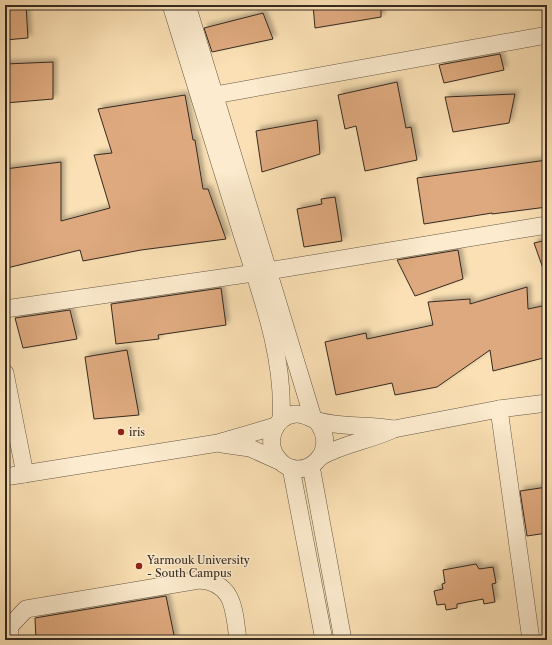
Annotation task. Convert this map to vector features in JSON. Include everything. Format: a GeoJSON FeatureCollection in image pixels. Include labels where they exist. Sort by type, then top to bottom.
{"type":"FeatureCollection","features":[{"type":"Feature","properties":{"kind":"street"},"geometry":{"type":"LineString","coordinates":[[171,5],[207,96],[261,272],[315,419],[322,428],[325,438],[325,448],[316,462],[343,640]]}},
{"type":"Feature","properties":{"kind":"street"},"geometry":{"type":"LineString","coordinates":[[187,5],[207,96]]}},
{"type":"Feature","properties":{"kind":"street"},"geometry":{"type":"LineString","coordinates":[[207,96],[547,35]]}},
{"type":"Feature","properties":{"kind":"street"},"geometry":{"type":"LineString","coordinates":[[5,309],[261,272],[547,225]]}},
{"type":"Feature","properties":{"kind":"street"},"geometry":{"type":"LineString","coordinates":[[261,272],[282,384],[278,423],[272,434],[271,444],[273,453],[285,464],[324,640]]}},
{"type":"Feature","properties":{"kind":"street"},"geometry":{"type":"LineString","coordinates":[[5,373],[25,474]]}},
{"type":"Feature","properties":{"kind":"street"},"geometry":{"type":"LineString","coordinates":[[218,443],[250,448],[285,464],[301,469],[346,444],[383,434],[394,429],[499,409],[547,403]]}},
{"type":"Feature","properties":{"kind":"street"},"geometry":{"type":"LineString","coordinates":[[499,409],[531,640]]}},
{"type":"Feature","properties":{"kind":"street"},"geometry":{"type":"LineString","coordinates":[[5,477],[218,443],[278,423],[288,416],[297,414],[343,426],[369,426],[394,429]]}},
{"type":"Feature","properties":{"kind":"street"},"geometry":{"type":"LineString","coordinates":[[9,640],[10,626],[26,609],[199,580],[216,583],[232,600],[238,640]]}},
{"type":"Feature","properties":{"kind":"building"},"geometry":{"type":"Polygon","coordinates":[[[26,5],[28,38],[5,40],[5,9],[26,5]]]}},
{"type":"Feature","properties":{"kind":"building"},"geometry":{"type":"Polygon","coordinates":[[[313,5],[381,5],[381,17],[315,28],[313,5]]]}},
{"type":"Feature","properties":{"kind":"building"},"geometry":{"type":"Polygon","coordinates":[[[263,13],[273,39],[212,52],[204,28],[263,13]]]}},
{"type":"Feature","properties":{"kind":"building"},"geometry":{"type":"Polygon","coordinates":[[[500,54],[504,70],[444,83],[439,65],[500,54]]]}},
{"type":"Feature","properties":{"kind":"building"},"geometry":{"type":"Polygon","coordinates":[[[53,62],[53,99],[5,103],[5,64],[53,62]]]}},
{"type":"Feature","properties":{"kind":"building"},"geometry":{"type":"Polygon","coordinates":[[[397,82],[406,128],[411,127],[417,160],[365,171],[356,126],[345,129],[338,95],[397,82]]]}},
{"type":"Feature","properties":{"kind":"building"},"geometry":{"type":"Polygon","coordinates":[[[515,94],[509,123],[453,132],[445,97],[515,94]]]}},
{"type":"Feature","properties":{"kind":"building"},"geometry":{"type":"Polygon","coordinates":[[[185,95],[193,140],[195,140],[203,189],[208,189],[226,239],[141,250],[83,261],[80,250],[7,268],[5,258],[5,169],[61,162],[61,221],[110,208],[94,155],[112,153],[98,109],[185,95]]]}},
{"type":"Feature","properties":{"kind":"building"},"geometry":{"type":"Polygon","coordinates":[[[317,120],[320,154],[262,172],[256,131],[317,120]]]}},
{"type":"Feature","properties":{"kind":"building"},"geometry":{"type":"Polygon","coordinates":[[[547,160],[547,207],[492,213],[424,224],[417,178],[547,160]]]}},
{"type":"Feature","properties":{"kind":"building"},"geometry":{"type":"Polygon","coordinates":[[[335,197],[342,241],[304,247],[297,209],[322,204],[321,199],[335,197]]]}},
{"type":"Feature","properties":{"kind":"building"},"geometry":{"type":"Polygon","coordinates":[[[547,240],[547,274],[545,274],[534,243],[547,240]]]}},
{"type":"Feature","properties":{"kind":"building"},"geometry":{"type":"Polygon","coordinates":[[[458,250],[463,279],[415,296],[397,260],[458,250]]]}},
{"type":"Feature","properties":{"kind":"building"},"geometry":{"type":"Polygon","coordinates":[[[527,287],[528,309],[547,305],[547,357],[493,371],[490,350],[437,387],[395,395],[392,383],[336,395],[325,342],[366,333],[367,339],[433,325],[428,302],[470,299],[470,304],[527,287]]]}},
{"type":"Feature","properties":{"kind":"building"},"geometry":{"type":"Polygon","coordinates":[[[221,288],[226,325],[158,335],[159,339],[116,344],[111,304],[221,288]]]}},
{"type":"Feature","properties":{"kind":"building"},"geometry":{"type":"Polygon","coordinates":[[[70,310],[77,339],[23,348],[15,318],[70,310]]]}},
{"type":"Feature","properties":{"kind":"building"},"geometry":{"type":"Polygon","coordinates":[[[127,350],[139,415],[94,419],[85,357],[127,350]]]}},
{"type":"Feature","properties":{"kind":"building"},"geometry":{"type":"Polygon","coordinates":[[[547,487],[547,533],[527,536],[520,491],[547,487]]]}},
{"type":"Feature","properties":{"kind":"building"},"geometry":{"type":"Polygon","coordinates":[[[476,564],[479,569],[493,567],[496,583],[492,584],[495,602],[484,604],[483,599],[457,604],[457,608],[446,610],[445,604],[437,605],[434,591],[443,589],[442,584],[445,583],[443,570],[476,564]]]}},
{"type":"Feature","properties":{"kind":"building"},"geometry":{"type":"Polygon","coordinates":[[[166,596],[175,640],[36,640],[35,618],[166,596]]]}},
{"type":"Feature","properties":{"kind":"place","name":"iris"},"geometry":{"type":"Point","coordinates":[121,432]}},
{"type":"Feature","properties":{"kind":"place","name":"Yarmouk University - South Campus"},"geometry":{"type":"Point","coordinates":[139,566]}}]}
